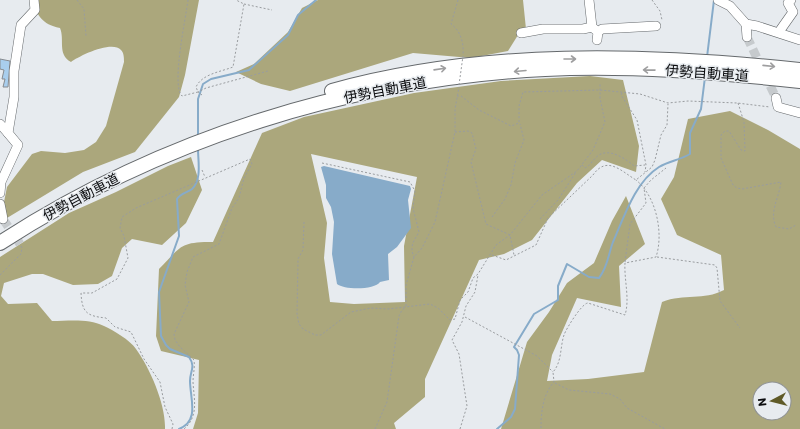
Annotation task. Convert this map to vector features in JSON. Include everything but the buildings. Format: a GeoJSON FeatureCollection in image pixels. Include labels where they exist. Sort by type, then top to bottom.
{"type":"FeatureCollection","features":[{"type":"Feature","properties":{"kind":"highway","name":"伊勢自動車道"},"geometry":{"type":"LineString","coordinates":[[2,226],[167,145],[248,115],[350,86],[397,75],[486,63],[546,59],[671,59],[800,70]]}},
{"type":"Feature","properties":{"kind":"highway","name":"伊勢自動車道"},"geometry":{"type":"LineString","coordinates":[[0,243],[97,188],[164,156],[209,138],[303,108],[397,86],[449,78],[560,69],[669,70],[800,80]]}},
{"type":"Feature","properties":{"kind":"street"},"geometry":{"type":"LineString","coordinates":[[8,133],[14,97],[14,71],[20,25],[35,10],[34,0]]}},
{"type":"Feature","properties":{"kind":"street"},"geometry":{"type":"LineString","coordinates":[[589,0],[595,33]]}},
{"type":"Feature","properties":{"kind":"street"},"geometry":{"type":"LineString","coordinates":[[718,0],[730,6],[746,24],[800,40]]}},
{"type":"Feature","properties":{"kind":"street"},"geometry":{"type":"LineString","coordinates":[[780,33],[780,29],[793,12],[788,4],[791,0]]}},
{"type":"Feature","properties":{"kind":"street"},"geometry":{"type":"LineString","coordinates":[[521,33],[544,29],[583,29],[595,33],[602,29],[659,23]]}},
{"type":"Feature","properties":{"kind":"street"},"geometry":{"type":"LineString","coordinates":[[746,24],[747,37]]}},
{"type":"Feature","properties":{"kind":"street"},"geometry":{"type":"LineString","coordinates":[[777,102],[800,113]]}},
{"type":"Feature","properties":{"kind":"street"},"geometry":{"type":"LineString","coordinates":[[0,124],[18,145],[1,182],[0,193]]}},
{"type":"Feature","properties":{"kind":"street"},"geometry":{"type":"LineString","coordinates":[[0,204],[2,226]]}},
{"type":"Feature","properties":{"kind":"path"},"geometry":{"type":"LineString","coordinates":[[77,0],[84,9],[86,36]]}},
{"type":"Feature","properties":{"kind":"path"},"geometry":{"type":"LineString","coordinates":[[188,0],[179,62],[178,86],[179,93],[182,96],[268,71]]}},
{"type":"Feature","properties":{"kind":"path"},"geometry":{"type":"LineString","coordinates":[[236,0],[244,4],[272,10]]}},
{"type":"Feature","properties":{"kind":"path"},"geometry":{"type":"LineString","coordinates":[[375,429],[387,402],[400,316],[402,310],[406,307],[406,285],[414,257],[422,248],[435,222],[455,132],[457,96],[463,56],[463,40],[456,27],[451,24],[458,0]]}},
{"type":"Feature","properties":{"kind":"path"},"geometry":{"type":"LineString","coordinates":[[652,0],[660,11],[659,23]]}},
{"type":"Feature","properties":{"kind":"path"},"geometry":{"type":"LineString","coordinates":[[202,95],[198,92],[196,87],[199,81],[233,67],[244,4]]}},
{"type":"Feature","properties":{"kind":"path"},"geometry":{"type":"LineString","coordinates":[[540,219],[558,200],[576,171],[593,150],[604,122],[600,83]]}},
{"type":"Feature","properties":{"kind":"path"},"geometry":{"type":"LineString","coordinates":[[492,217],[505,199],[511,185],[515,163],[524,140],[519,123],[519,106],[523,92],[600,90],[640,94],[668,103],[688,101],[738,103],[762,107],[777,102]]}},
{"type":"Feature","properties":{"kind":"path"},"geometry":{"type":"LineString","coordinates":[[622,92],[621,96],[636,120],[646,165],[645,173]]}},
{"type":"Feature","properties":{"kind":"path"},"geometry":{"type":"LineString","coordinates":[[457,96],[461,96],[479,110],[508,125],[519,123]]}},
{"type":"Feature","properties":{"kind":"path"},"geometry":{"type":"LineString","coordinates":[[636,180],[652,168],[661,135],[667,125],[668,103]]}},
{"type":"Feature","properties":{"kind":"path"},"geometry":{"type":"LineString","coordinates":[[738,103],[744,122],[745,151],[741,150],[729,131],[725,131],[721,135],[721,158],[734,185],[742,189],[781,182],[779,194],[772,215],[773,220],[776,227],[788,229],[796,225]]}},
{"type":"Feature","properties":{"kind":"path"},"geometry":{"type":"LineString","coordinates":[[455,132],[468,131],[472,133],[476,149],[471,162],[486,224],[510,235]]}},
{"type":"Feature","properties":{"kind":"path"},"geometry":{"type":"LineString","coordinates":[[582,164],[585,168],[601,154],[610,152],[625,158],[634,166],[646,165]]}},
{"type":"Feature","properties":{"kind":"path"},"geometry":{"type":"LineString","coordinates":[[172,429],[173,424],[165,407],[160,382],[142,355],[131,332],[115,328],[106,318],[92,317],[83,308],[81,293],[92,293],[117,279],[128,258],[124,236],[120,228],[122,217],[136,208],[250,159],[252,164],[244,178],[239,198],[232,208],[219,244],[193,257],[187,272],[185,284],[189,302],[174,334],[178,344],[194,360],[193,380],[195,411],[189,424],[184,429]]}},
{"type":"Feature","properties":{"kind":"path"},"geometry":{"type":"LineString","coordinates":[[322,163],[410,182],[414,191],[412,208],[419,232],[412,242],[411,249],[414,257]]}},
{"type":"Feature","properties":{"kind":"path"},"geometry":{"type":"LineString","coordinates":[[492,255],[506,260],[536,245],[548,218],[594,175],[598,169],[611,164],[636,180],[648,192],[656,212],[658,222],[656,257]]}},
{"type":"Feature","properties":{"kind":"path"},"geometry":{"type":"LineString","coordinates":[[553,372],[558,366],[564,334],[584,303],[625,316],[627,306],[624,274],[630,224],[646,203],[644,188],[651,180],[666,168]]}},
{"type":"Feature","properties":{"kind":"path"},"geometry":{"type":"LineString","coordinates":[[202,170],[205,178]]}},
{"type":"Feature","properties":{"kind":"path"},"geometry":{"type":"LineString","coordinates":[[304,222],[303,250],[298,259],[297,308],[300,324],[303,329],[315,335],[321,335],[343,317],[358,309],[406,307],[430,304],[438,308],[450,320],[455,319],[460,300],[468,292],[473,278],[478,274],[492,255],[496,245],[510,235],[542,195],[576,171]]}},
{"type":"Feature","properties":{"kind":"path"},"geometry":{"type":"LineString","coordinates":[[510,235],[514,256]]}},
{"type":"Feature","properties":{"kind":"path"},"geometry":{"type":"LineString","coordinates":[[0,275],[21,254],[22,248],[20,244]]}},
{"type":"Feature","properties":{"kind":"path"},"geometry":{"type":"LineString","coordinates":[[625,263],[656,257],[715,265],[717,268],[720,301],[740,328]]}},
{"type":"Feature","properties":{"kind":"path"},"geometry":{"type":"LineString","coordinates":[[460,429],[467,406],[459,354],[452,340],[464,317],[466,306],[475,292],[478,274]]}},
{"type":"Feature","properties":{"kind":"path"},"geometry":{"type":"LineString","coordinates":[[464,317],[537,356],[553,372],[554,382],[546,394],[541,428]]}},
{"type":"Feature","properties":{"kind":"path"},"geometry":{"type":"LineString","coordinates":[[554,382],[569,390],[610,394],[620,399],[627,408],[665,429]]}},
{"type":"Feature","properties":{"kind":"shaded area"},"geometry":{"type":"Polygon","coordinates":[[[30,0],[199,0],[185,75],[179,97],[135,152],[83,172],[7,218],[4,202],[7,187],[32,154],[41,151],[65,153],[84,150],[96,142],[106,126],[124,62],[121,50],[117,47],[111,47],[88,53],[71,62],[64,55],[60,28],[45,22],[38,15],[30,0]]]}},
{"type":"Feature","properties":{"kind":"shaded area"},"geometry":{"type":"Polygon","coordinates":[[[318,0],[523,0],[526,29],[518,35],[508,51],[471,58],[413,53],[290,91],[261,84],[236,72],[254,64],[288,32],[302,8],[318,0]]]}},
{"type":"Feature","properties":{"kind":"shaded area"},"geometry":{"type":"Polygon","coordinates":[[[590,76],[623,80],[639,146],[636,172],[602,160],[577,183],[532,240],[504,254],[479,260],[425,379],[425,397],[394,423],[396,429],[193,429],[198,413],[199,360],[161,351],[156,336],[159,269],[177,250],[187,244],[213,242],[262,133],[304,117],[414,93],[501,81],[590,76]],[[311,154],[327,223],[324,258],[330,302],[354,304],[405,302],[404,246],[417,177],[311,154]]]}},
{"type":"Feature","properties":{"kind":"shaded area"},"geometry":{"type":"Polygon","coordinates":[[[730,111],[768,130],[800,149],[800,429],[501,429],[527,342],[549,312],[567,283],[594,263],[612,221],[626,196],[645,244],[619,266],[621,307],[577,298],[552,355],[547,381],[588,379],[644,372],[662,302],[670,299],[709,295],[724,290],[721,255],[677,235],[661,199],[674,177],[688,119],[730,111]]]}},
{"type":"Feature","properties":{"kind":"shaded area"},"geometry":{"type":"Polygon","coordinates":[[[191,157],[202,190],[186,223],[162,245],[132,239],[122,248],[112,276],[98,284],[73,285],[43,274],[32,274],[4,283],[1,296],[8,304],[37,303],[52,321],[78,320],[98,323],[126,339],[136,349],[152,376],[163,409],[165,429],[0,429],[0,257],[69,213],[168,166],[191,157]]]}},
{"type":"Feature","properties":{"kind":"water"},"geometry":{"type":"Polygon","coordinates":[[[324,166],[410,186],[411,189],[408,200],[411,228],[397,247],[388,254],[389,280],[366,288],[352,288],[337,284],[332,254],[334,222],[331,207],[326,198],[326,185],[321,167],[324,166]]]}},
{"type":"Feature","properties":{"kind":"waterway"},"geometry":{"type":"LineString","coordinates":[[198,137],[198,99],[203,84],[211,79],[249,70],[288,35],[298,15],[316,0]]}},
{"type":"Feature","properties":{"kind":"waterway"},"geometry":{"type":"LineString","coordinates":[[707,57],[714,0]]}},
{"type":"Feature","properties":{"kind":"waterway"},"geometry":{"type":"LineString","coordinates":[[497,429],[511,417],[515,409],[519,355],[514,347],[534,314],[558,300],[558,286],[567,264],[589,277],[599,278],[606,265],[613,242],[626,211],[643,182],[659,167],[690,154],[690,133],[701,109],[705,77]]}},
{"type":"Feature","properties":{"kind":"waterway"},"geometry":{"type":"LineString","coordinates":[[179,429],[190,421],[192,415],[190,381],[192,364],[189,357],[170,349],[161,336],[159,292],[179,236],[177,199],[180,195],[192,189],[197,181],[199,170],[198,149]]}},
{"type":"Feature","properties":{"kind":"tunnel"},"geometry":{"type":"LineString","coordinates":[[747,37],[776,98]]}},
{"type":"Feature","properties":{"kind":"tunnel"},"geometry":{"type":"LineString","coordinates":[[3,219],[20,244]]}}]}
